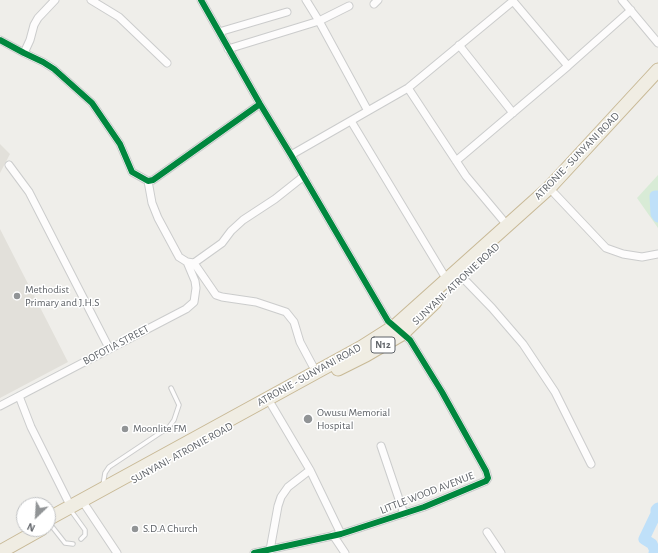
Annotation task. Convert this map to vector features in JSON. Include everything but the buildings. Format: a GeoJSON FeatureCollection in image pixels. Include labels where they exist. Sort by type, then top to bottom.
{"type":"FeatureCollection","features":[{"type":"Feature","properties":{"kind":"highway","name":"ATRONIE - SUNYANI ROAD"},"geometry":{"type":"LineString","coordinates":[[56,519],[102,490],[362,346],[398,330],[447,280],[549,188],[658,70]]}},
{"type":"Feature","properties":{"kind":"highway","name":"SUNYANI- ATRONIE ROAD"},"geometry":{"type":"LineString","coordinates":[[71,510],[85,505],[271,404],[366,355],[462,277],[554,193],[658,84]]}},
{"type":"Feature","properties":{"kind":"highway"},"geometry":{"type":"LineString","coordinates":[[0,544],[16,536]]}},
{"type":"Feature","properties":{"kind":"highway","name":"N12"},"geometry":{"type":"LineString","coordinates":[[0,552],[25,537]]}},
{"type":"Feature","properties":{"kind":"street"},"geometry":{"type":"LineString","coordinates":[[24,53],[38,18],[55,0]]}},
{"type":"Feature","properties":{"kind":"street"},"geometry":{"type":"LineString","coordinates":[[91,0],[118,17],[167,63]]}},
{"type":"Feature","properties":{"kind":"street"},"geometry":{"type":"LineString","coordinates":[[201,0],[260,104],[304,176],[388,321],[398,330]]}},
{"type":"Feature","properties":{"kind":"street"},"geometry":{"type":"LineString","coordinates":[[306,0],[368,111]]}},
{"type":"Feature","properties":{"kind":"street"},"geometry":{"type":"LineString","coordinates":[[291,155],[408,88],[513,0],[568,66]]}},
{"type":"Feature","properties":{"kind":"street"},"geometry":{"type":"LineString","coordinates":[[622,0],[658,43]]}},
{"type":"Feature","properties":{"kind":"street"},"geometry":{"type":"LineString","coordinates":[[228,49],[319,21],[349,6]]}},
{"type":"Feature","properties":{"kind":"street"},"geometry":{"type":"LineString","coordinates":[[456,161],[568,66],[631,10]]}},
{"type":"Feature","properties":{"kind":"street"},"geometry":{"type":"LineString","coordinates":[[219,32],[287,12]]}},
{"type":"Feature","properties":{"kind":"street"},"geometry":{"type":"LineString","coordinates":[[0,40],[54,68],[92,103],[120,144],[132,172],[140,178],[148,181],[153,180],[260,104]]}},
{"type":"Feature","properties":{"kind":"street"},"geometry":{"type":"LineString","coordinates":[[459,45],[513,113]]}},
{"type":"Feature","properties":{"kind":"street"},"geometry":{"type":"LineString","coordinates":[[408,88],[466,176],[507,225]]}},
{"type":"Feature","properties":{"kind":"street"},"geometry":{"type":"LineString","coordinates":[[351,121],[447,280]]}},
{"type":"Feature","properties":{"kind":"street"},"geometry":{"type":"LineString","coordinates":[[9,166],[29,192],[109,348]]}},
{"type":"Feature","properties":{"kind":"street"},"geometry":{"type":"LineString","coordinates":[[191,263],[222,242],[243,220],[275,199],[304,176]]}},
{"type":"Feature","properties":{"kind":"street"},"geometry":{"type":"LineString","coordinates":[[148,181],[152,203],[161,225],[179,257],[191,263],[216,295],[256,302],[276,307],[286,312],[294,322],[300,342],[316,372]]}},
{"type":"Feature","properties":{"kind":"street"},"geometry":{"type":"LineString","coordinates":[[554,193],[606,248],[623,254],[642,257],[658,254]]}},
{"type":"Feature","properties":{"kind":"street","name":"BOFOTIA STREET"},"geometry":{"type":"LineString","coordinates":[[0,406],[186,309],[194,302],[196,296],[191,263]]}},
{"type":"Feature","properties":{"kind":"street"},"geometry":{"type":"LineString","coordinates":[[462,277],[492,308],[523,344],[538,369],[555,392],[591,464]]}},
{"type":"Feature","properties":{"kind":"street","name":"LITTLE WOOD AVENUE"},"geometry":{"type":"LineString","coordinates":[[254,553],[337,535],[424,507],[486,482],[488,478],[486,471],[442,392],[410,340],[398,330]]}},
{"type":"Feature","properties":{"kind":"street"},"geometry":{"type":"LineString","coordinates":[[19,396],[31,427],[71,510]]}},
{"type":"Feature","properties":{"kind":"street"},"geometry":{"type":"LineString","coordinates":[[271,404],[310,470],[344,553]]}},
{"type":"Feature","properties":{"kind":"street"},"geometry":{"type":"LineString","coordinates":[[381,446],[404,514]]}},
{"type":"Feature","properties":{"kind":"street"},"geometry":{"type":"LineString","coordinates":[[270,550],[281,497],[288,487],[310,470]]}},
{"type":"Feature","properties":{"kind":"street"},"geometry":{"type":"LineString","coordinates":[[85,505],[117,553]]}},
{"type":"Feature","properties":{"kind":"street"},"geometry":{"type":"LineString","coordinates":[[487,532],[501,553]]}},
{"type":"Feature","properties":{"kind":"lane"},"geometry":{"type":"LineString","coordinates":[[102,490],[105,473],[109,467],[168,427],[174,420],[179,405],[171,388]]}},
{"type":"Feature","properties":{"kind":"lane"},"geometry":{"type":"LineString","coordinates":[[71,510],[85,530],[85,534],[81,539]]}},
{"type":"Feature","properties":{"kind":"lane"},"geometry":{"type":"LineString","coordinates":[[56,534],[65,543],[73,544]]}},
{"type":"Feature","properties":{"kind":"shaded area"},"geometry":{"type":"Polygon","coordinates":[[[0,144],[10,154],[0,173],[0,144]]]}},
{"type":"Feature","properties":{"kind":"shaded area","name":"Methodist Primary and J.H.S"},"geometry":{"type":"Polygon","coordinates":[[[0,229],[68,362],[0,398],[0,229]]]}},
{"type":"Feature","properties":{"kind":"green space"},"geometry":{"type":"Polygon","coordinates":[[[658,175],[658,228],[637,198],[658,175]]]}},
{"type":"Feature","properties":{"kind":"waterway"},"geometry":{"type":"LineString","coordinates":[[658,196],[655,196],[656,214],[658,217]]}},
{"type":"Feature","properties":{"kind":"waterway"},"geometry":{"type":"LineString","coordinates":[[654,553],[655,551],[652,544],[644,539],[658,508]]}},
{"type":"Feature","properties":{"kind":"cycle path"},"geometry":{"type":"LineString","coordinates":[[201,0],[260,104],[388,321],[410,340],[442,392],[486,471],[488,478],[486,481],[424,507],[341,534],[254,553]]}},
{"type":"Feature","properties":{"kind":"cycle path"},"geometry":{"type":"LineString","coordinates":[[0,40],[54,69],[92,103],[120,144],[132,172],[148,181],[153,180],[260,104]]}},
{"type":"Feature","properties":{"kind":"place","name":"Methodist Primary and J.H.S"},"geometry":{"type":"Point","coordinates":[17,296]}},
{"type":"Feature","properties":{"kind":"place","name":"Owusu Memorial Hospital"},"geometry":{"type":"Point","coordinates":[308,419]}},
{"type":"Feature","properties":{"kind":"place","name":"Moonlite FM"},"geometry":{"type":"Point","coordinates":[125,429]}},
{"type":"Feature","properties":{"kind":"place","name":"S.D.A Church"},"geometry":{"type":"Point","coordinates":[135,529]}}]}
